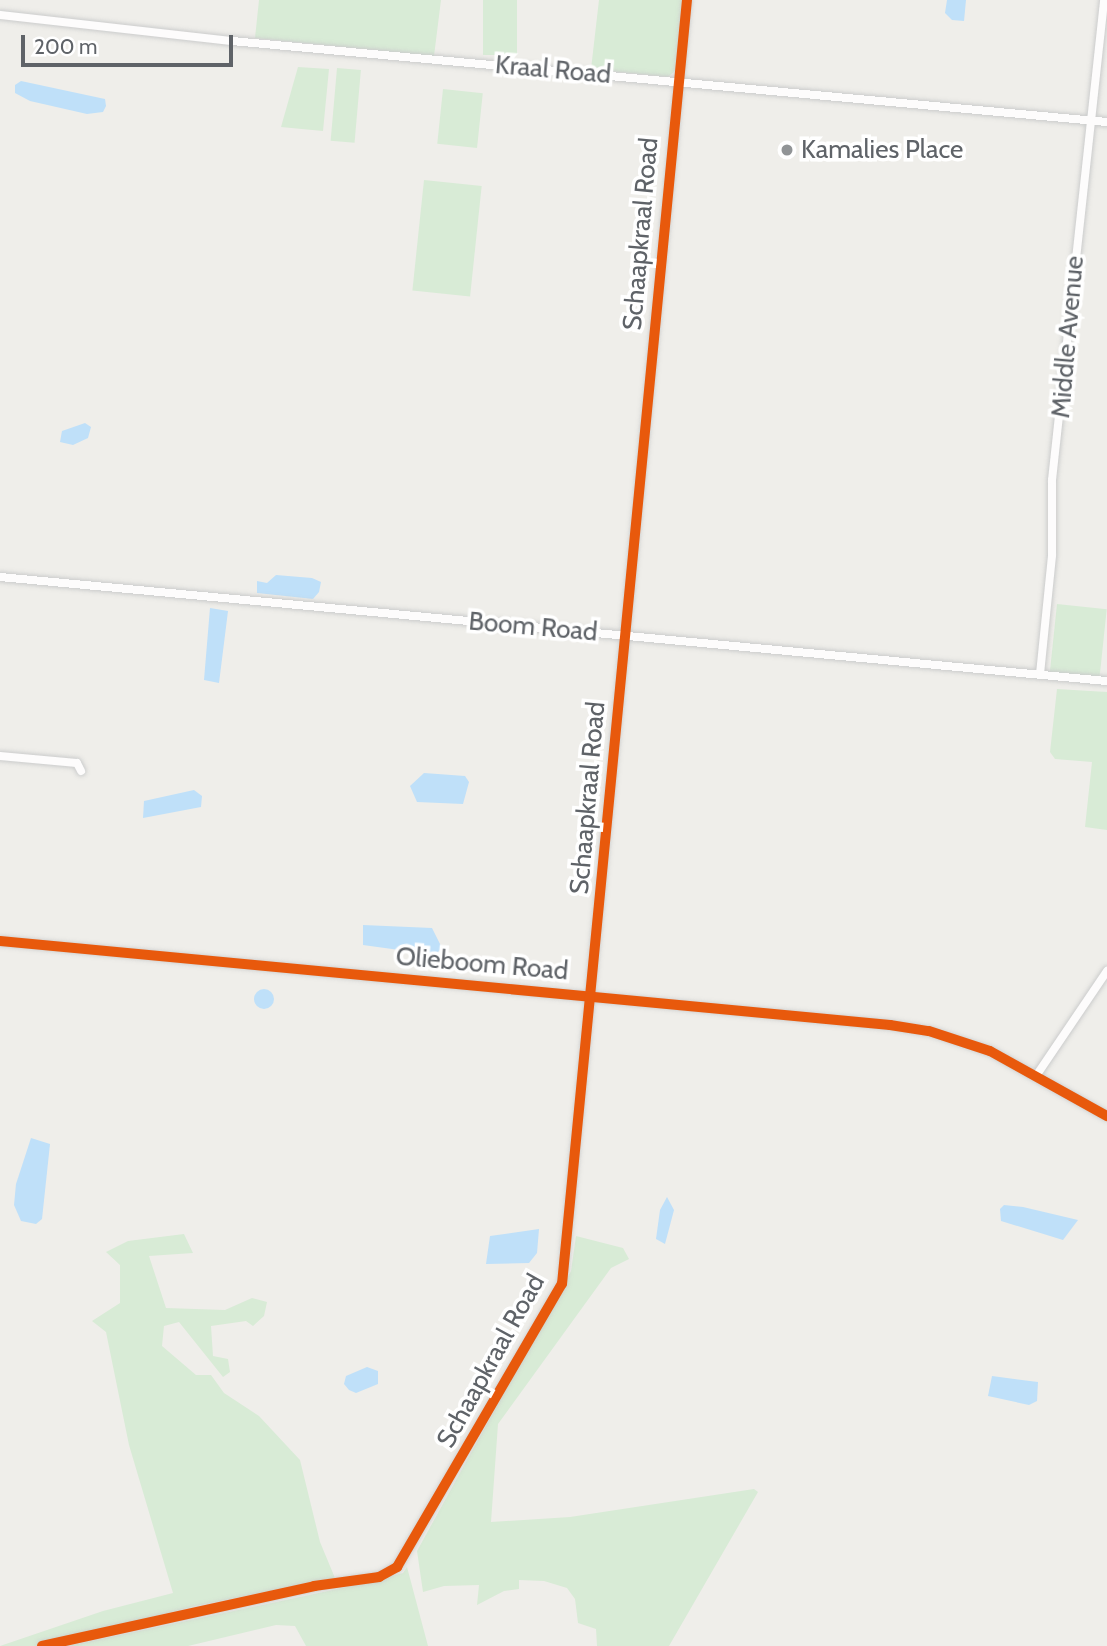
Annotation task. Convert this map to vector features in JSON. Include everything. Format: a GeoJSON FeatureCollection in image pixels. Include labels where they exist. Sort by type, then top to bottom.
{"type":"FeatureCollection","features":[{"type":"Feature","properties":{"kind":"street","name":"Schaapkraal Road"},"geometry":{"type":"LineString","coordinates":[[43,1646],[314,1586],[379,1577],[404,1560],[562,1284],[687,0]]}},
{"type":"Feature","properties":{"kind":"street","name":"Middle Avenue"},"geometry":{"type":"LineString","coordinates":[[1040,674],[1052,555],[1052,481],[1104,0]]}},
{"type":"Feature","properties":{"kind":"street","name":"Kraal Road"},"geometry":{"type":"LineString","coordinates":[[0,15],[1107,122]]}},
{"type":"Feature","properties":{"kind":"street","name":"Boom Road"},"geometry":{"type":"LineString","coordinates":[[0,577],[1107,681]]}},
{"type":"Feature","properties":{"kind":"street"},"geometry":{"type":"LineString","coordinates":[[0,757],[77,763],[81,771]]}},
{"type":"Feature","properties":{"kind":"street","name":"Olieboom Road"},"geometry":{"type":"LineString","coordinates":[[0,941],[921,1030],[990,1051],[1107,1116]]}},
{"type":"Feature","properties":{"kind":"street"},"geometry":{"type":"LineString","coordinates":[[1036,1076],[1107,971]]}},
{"type":"Feature","properties":{"kind":"green space"},"geometry":{"type":"Polygon","coordinates":[[[259,0],[441,0],[434,56],[255,38],[259,0]]]}},
{"type":"Feature","properties":{"kind":"green space"},"geometry":{"type":"Polygon","coordinates":[[[483,0],[517,0],[517,55],[483,55],[483,0]]]}},
{"type":"Feature","properties":{"kind":"green space"},"geometry":{"type":"Polygon","coordinates":[[[599,0],[682,0],[675,71],[668,77],[591,69],[599,0]]]}},
{"type":"Feature","properties":{"kind":"green space"},"geometry":{"type":"Polygon","coordinates":[[[298,67],[329,69],[323,131],[281,127],[298,67]]]}},
{"type":"Feature","properties":{"kind":"green space"},"geometry":{"type":"Polygon","coordinates":[[[337,68],[361,70],[355,143],[331,141],[337,68]]]}},
{"type":"Feature","properties":{"kind":"green space"},"geometry":{"type":"Polygon","coordinates":[[[443,89],[483,93],[477,148],[437,144],[443,89]]]}},
{"type":"Feature","properties":{"kind":"green space"},"geometry":{"type":"Polygon","coordinates":[[[424,180],[482,186],[470,296],[412,290],[424,180]]]}},
{"type":"Feature","properties":{"kind":"green space"},"geometry":{"type":"Polygon","coordinates":[[[1057,604],[1107,609],[1100,677],[1050,672],[1057,604]]]}},
{"type":"Feature","properties":{"kind":"green space"},"geometry":{"type":"Polygon","coordinates":[[[1057,689],[1107,692],[1107,830],[1085,827],[1092,762],[1055,759],[1050,752],[1057,689]]]}},
{"type":"Feature","properties":{"kind":"green space"},"geometry":{"type":"Polygon","coordinates":[[[184,1234],[193,1253],[149,1256],[166,1308],[225,1310],[252,1298],[267,1302],[264,1316],[253,1326],[246,1321],[211,1326],[213,1356],[228,1359],[230,1372],[223,1377],[179,1322],[164,1326],[162,1346],[196,1375],[211,1375],[224,1393],[259,1416],[300,1460],[320,1542],[335,1578],[195,1606],[40,1646],[0,1646],[103,1611],[173,1593],[129,1445],[106,1332],[92,1321],[120,1303],[120,1265],[106,1252],[128,1241],[184,1234]]]}},
{"type":"Feature","properties":{"kind":"green space"},"geometry":{"type":"Polygon","coordinates":[[[576,1236],[623,1248],[629,1259],[611,1268],[498,1424],[491,1522],[570,1517],[754,1489],[758,1492],[669,1646],[597,1646],[596,1629],[578,1623],[575,1599],[567,1588],[544,1581],[519,1580],[519,1589],[504,1591],[477,1605],[479,1585],[444,1586],[423,1592],[417,1551],[571,1271],[576,1236]]]}},
{"type":"Feature","properties":{"kind":"green space"},"geometry":{"type":"Polygon","coordinates":[[[407,1567],[428,1646],[306,1646],[295,1626],[276,1625],[188,1646],[68,1646],[361,1584],[403,1573],[407,1567]]]}},
{"type":"Feature","properties":{"kind":"water"},"geometry":{"type":"Polygon","coordinates":[[[947,0],[966,0],[964,21],[952,20],[945,13],[947,0]]]}},
{"type":"Feature","properties":{"kind":"water"},"geometry":{"type":"Polygon","coordinates":[[[21,81],[105,99],[106,106],[103,112],[87,114],[30,101],[15,93],[15,85],[21,81]]]}},
{"type":"Feature","properties":{"kind":"water"},"geometry":{"type":"Polygon","coordinates":[[[85,423],[91,427],[88,438],[73,445],[60,442],[62,431],[85,423]]]}},
{"type":"Feature","properties":{"kind":"water"},"geometry":{"type":"Polygon","coordinates":[[[276,575],[312,578],[321,582],[319,592],[313,599],[257,593],[257,581],[267,583],[276,575]]]}},
{"type":"Feature","properties":{"kind":"water"},"geometry":{"type":"Polygon","coordinates":[[[210,608],[228,611],[219,683],[204,680],[210,608]]]}},
{"type":"Feature","properties":{"kind":"water"},"geometry":{"type":"Polygon","coordinates":[[[424,773],[465,776],[469,782],[463,804],[417,802],[410,786],[424,773]]]}},
{"type":"Feature","properties":{"kind":"water"},"geometry":{"type":"Polygon","coordinates":[[[194,790],[202,796],[201,807],[143,818],[144,801],[194,790]]]}},
{"type":"Feature","properties":{"kind":"water"},"geometry":{"type":"Polygon","coordinates":[[[363,925],[432,928],[442,948],[437,953],[421,953],[363,945],[363,925]]]}},
{"type":"Feature","properties":{"kind":"water"},"geometry":{"type":"Polygon","coordinates":[[[264,989],[271,992],[274,999],[271,1006],[264,1009],[257,1006],[254,999],[257,992],[264,989]]]}},
{"type":"Feature","properties":{"kind":"water"},"geometry":{"type":"Polygon","coordinates":[[[31,1138],[50,1144],[42,1219],[36,1224],[21,1221],[14,1205],[16,1184],[31,1138]]]}},
{"type":"Feature","properties":{"kind":"water"},"geometry":{"type":"Polygon","coordinates":[[[667,1197],[674,1210],[665,1244],[656,1239],[660,1210],[667,1197]]]}},
{"type":"Feature","properties":{"kind":"water"},"geometry":{"type":"Polygon","coordinates":[[[1004,1205],[1078,1220],[1063,1240],[1001,1221],[1000,1209],[1004,1205]]]}},
{"type":"Feature","properties":{"kind":"water"},"geometry":{"type":"Polygon","coordinates":[[[539,1229],[537,1253],[529,1263],[486,1264],[490,1236],[539,1229]]]}},
{"type":"Feature","properties":{"kind":"water"},"geometry":{"type":"Polygon","coordinates":[[[367,1367],[378,1371],[378,1384],[356,1393],[349,1390],[344,1384],[346,1376],[367,1367]]]}},
{"type":"Feature","properties":{"kind":"water"},"geometry":{"type":"Polygon","coordinates":[[[992,1376],[1038,1382],[1037,1401],[1029,1405],[988,1396],[992,1376]]]}},
{"type":"Feature","properties":{"kind":"cycle path"},"geometry":{"type":"LineString","coordinates":[[42,1646],[314,1586],[379,1577],[397,1567],[562,1284],[687,0]]}},
{"type":"Feature","properties":{"kind":"cycle path"},"geometry":{"type":"LineString","coordinates":[[0,941],[890,1025],[929,1031],[990,1051],[1107,1116]]}},
{"type":"Feature","properties":{"kind":"place","name":"Kamalies Place"},"geometry":{"type":"Point","coordinates":[787,150]}}]}
